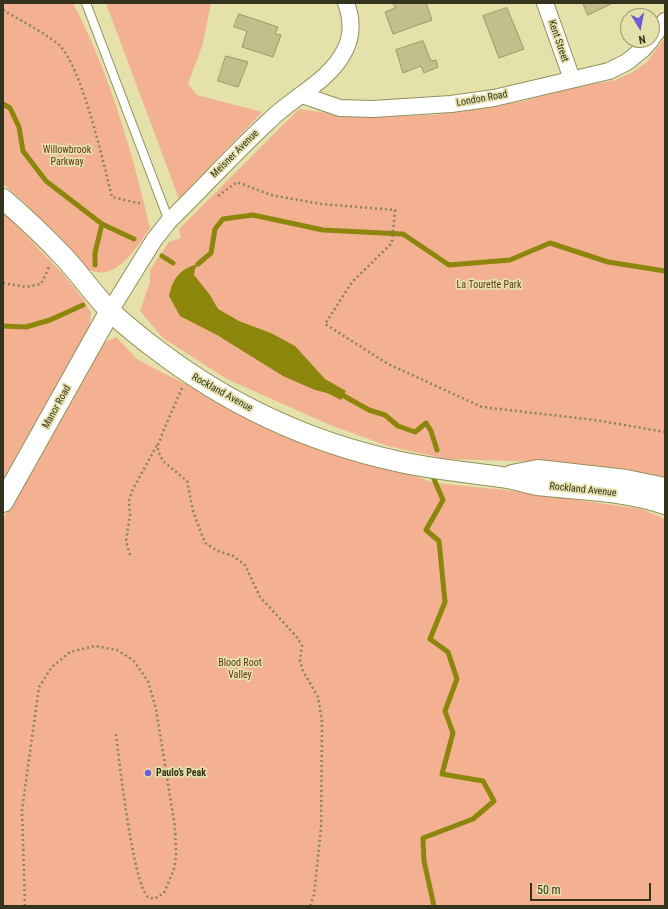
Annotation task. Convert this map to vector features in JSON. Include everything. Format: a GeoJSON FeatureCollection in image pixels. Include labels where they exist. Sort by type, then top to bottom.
{"type":"FeatureCollection","features":[{"type":"Feature","properties":{"kind":"street","name":"Meisner Avenue"},"geometry":{"type":"LineString","coordinates":[[110,311],[154,240],[169,222],[271,118],[302,95],[336,65],[345,50],[351,35],[351,22],[346,3]]}},
{"type":"Feature","properties":{"kind":"street","name":"Kent Street"},"geometry":{"type":"LineString","coordinates":[[545,3],[572,79]]}},
{"type":"Feature","properties":{"kind":"street","name":"London Road"},"geometry":{"type":"LineString","coordinates":[[302,95],[340,108],[408,108],[451,104],[494,98],[609,71],[621,65],[644,48]]}},
{"type":"Feature","properties":{"kind":"street","name":"Rockland Avenue"},"geometry":{"type":"LineString","coordinates":[[3,199],[64,257],[110,311],[189,375],[231,399],[303,433],[356,452],[397,462],[502,477],[537,485],[615,492],[665,504]]}},
{"type":"Feature","properties":{"kind":"street","name":"Manor Road"},"geometry":{"type":"LineString","coordinates":[[3,502],[110,311]]}},
{"type":"Feature","properties":{"kind":"street","name":"Rockland Avenue"},"geometry":{"type":"LineString","coordinates":[[502,477],[538,470],[626,480],[665,488]]}},
{"type":"Feature","properties":{"kind":"lane"},"geometry":{"type":"LineString","coordinates":[[86,3],[169,222]]}},
{"type":"Feature","properties":{"kind":"path"},"geometry":{"type":"LineString","coordinates":[[3,10],[59,45],[74,69],[88,108],[112,197],[142,204]]}},
{"type":"Feature","properties":{"kind":"path"},"geometry":{"type":"LineString","coordinates":[[212,200],[237,182],[271,195],[322,204],[395,210],[395,224],[392,243],[352,282],[325,324],[388,364],[482,407],[595,420],[665,432]]}},
{"type":"Feature","properties":{"kind":"path"},"geometry":{"type":"LineString","coordinates":[[3,283],[26,287],[41,284],[50,265]]}},
{"type":"Feature","properties":{"kind":"path"},"geometry":{"type":"LineString","coordinates":[[130,556],[126,541],[132,491],[158,444],[183,387]]}},
{"type":"Feature","properties":{"kind":"path"},"geometry":{"type":"LineString","coordinates":[[158,444],[158,451],[163,461],[186,481],[193,511],[205,543],[218,551],[233,556],[245,565],[260,597],[296,636],[302,646],[303,654],[300,661],[303,671],[318,697],[322,722],[321,828],[314,895],[310,906]]}},
{"type":"Feature","properties":{"kind":"path"},"geometry":{"type":"LineString","coordinates":[[25,906],[22,810],[39,687],[52,667],[70,652],[95,646],[117,650],[133,660],[148,681],[156,709],[175,827],[176,856],[174,869],[164,893],[154,899],[148,897],[144,890],[136,865],[126,813],[116,734]]}},
{"type":"Feature","properties":{"kind":"green space","name":"Willowbrook Parkway"},"geometry":{"type":"Polygon","coordinates":[[[3,3],[73,3],[109,85],[136,170],[150,228],[138,246],[123,262],[106,272],[96,272],[86,268],[25,203],[3,184],[3,3]]]}},
{"type":"Feature","properties":{"kind":"green space"},"geometry":{"type":"Polygon","coordinates":[[[106,3],[211,3],[203,43],[188,84],[197,95],[262,112],[179,199],[106,3]]]}},
{"type":"Feature","properties":{"kind":"green space","name":"La Tourette Park"},"geometry":{"type":"Polygon","coordinates":[[[665,38],[665,479],[546,462],[447,459],[388,446],[330,425],[227,379],[163,338],[140,311],[150,282],[150,270],[169,242],[181,238],[179,229],[299,109],[357,117],[435,115],[524,101],[568,89],[615,80],[631,73],[647,62],[658,48],[660,48],[660,45],[665,38]]]}},
{"type":"Feature","properties":{"kind":"green space"},"geometry":{"type":"Polygon","coordinates":[[[3,212],[62,273],[84,300],[91,313],[90,325],[3,479],[3,212]]]}},
{"type":"Feature","properties":{"kind":"green space","name":"Blood Root Valley"},"geometry":{"type":"Polygon","coordinates":[[[116,337],[137,359],[294,436],[435,483],[505,490],[641,509],[665,519],[665,906],[3,906],[3,519],[75,396],[104,343],[116,337]]]}},
{"type":"Feature","properties":{"kind":"shaded area"},"geometry":{"type":"Polygon","coordinates":[[[198,264],[194,275],[210,295],[218,309],[239,321],[271,333],[295,346],[325,379],[346,391],[341,400],[283,376],[217,335],[180,316],[169,296],[173,284],[178,275],[186,269],[198,264]]]}},
{"type":"Feature","properties":{"kind":"building"},"geometry":{"type":"Polygon","coordinates":[[[393,3],[426,3],[432,20],[393,34],[385,12],[395,8],[393,3]]]}},
{"type":"Feature","properties":{"kind":"building"},"geometry":{"type":"Polygon","coordinates":[[[583,3],[613,3],[588,15],[583,3]]]}},
{"type":"Feature","properties":{"kind":"building"},"geometry":{"type":"Polygon","coordinates":[[[507,8],[524,49],[499,58],[483,16],[507,8]]]}},
{"type":"Feature","properties":{"kind":"building"},"geometry":{"type":"Polygon","coordinates":[[[239,14],[278,27],[275,34],[281,35],[273,57],[242,47],[247,31],[234,27],[239,14]]]}},
{"type":"Feature","properties":{"kind":"building"},"geometry":{"type":"Polygon","coordinates":[[[423,41],[431,61],[436,60],[438,67],[424,73],[421,66],[403,73],[396,50],[423,41]]]}},
{"type":"Feature","properties":{"kind":"building"},"geometry":{"type":"Polygon","coordinates":[[[226,56],[248,62],[238,87],[218,81],[226,56]]]}},
{"type":"Feature","properties":{"kind":"waterway"},"geometry":{"type":"LineString","coordinates":[[3,104],[10,108],[19,127],[23,151],[46,181],[102,224],[134,239]]}},
{"type":"Feature","properties":{"kind":"waterway"},"geometry":{"type":"LineString","coordinates":[[198,264],[211,253],[215,229],[223,219],[253,215],[323,230],[403,234],[449,265],[510,260],[550,243],[608,262],[665,271]]}},
{"type":"Feature","properties":{"kind":"waterway"},"geometry":{"type":"LineString","coordinates":[[95,265],[95,253],[102,224]]}},
{"type":"Feature","properties":{"kind":"waterway"},"geometry":{"type":"LineString","coordinates":[[162,256],[173,263]]}},
{"type":"Feature","properties":{"kind":"waterway"},"geometry":{"type":"LineString","coordinates":[[3,326],[26,327],[50,320],[83,305]]}},
{"type":"Feature","properties":{"kind":"waterway"},"geometry":{"type":"LineString","coordinates":[[344,396],[369,410],[385,415],[398,426],[415,432],[426,423],[431,431],[437,450]]}},
{"type":"Feature","properties":{"kind":"waterway"},"geometry":{"type":"LineString","coordinates":[[434,479],[443,500],[426,530],[439,541],[445,602],[430,639],[448,652],[457,679],[445,711],[453,733],[442,774],[483,781],[494,801],[473,819],[423,838],[424,861],[434,906]]}},
{"type":"Feature","properties":{"kind":"place","name":"Paulo’s Peak"},"geometry":{"type":"Point","coordinates":[148,773]}}]}
